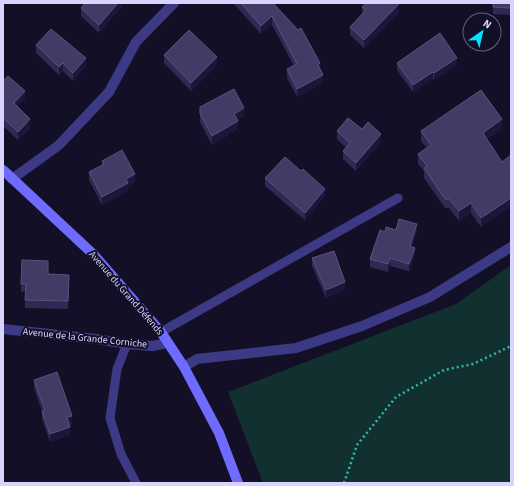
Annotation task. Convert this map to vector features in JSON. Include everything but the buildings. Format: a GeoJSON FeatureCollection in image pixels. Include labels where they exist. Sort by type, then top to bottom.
{"type":"FeatureCollection","features":[{"type":"Feature","properties":{"kind":"street"},"geometry":{"type":"LineString","coordinates":[[12,179],[59,145],[109,92],[136,42],[174,3]]}},
{"type":"Feature","properties":{"kind":"street","name":"Avenue du Grand Défends"},"geometry":{"type":"LineString","coordinates":[[3,170],[94,255],[161,332],[184,367],[219,433],[238,483]]}},
{"type":"Feature","properties":{"kind":"street"},"geometry":{"type":"LineString","coordinates":[[184,367],[197,360],[296,348],[362,326],[430,297],[511,247]]}},
{"type":"Feature","properties":{"kind":"street","name":"Avenue de la Grande Corniche"},"geometry":{"type":"LineString","coordinates":[[3,329],[96,339],[127,344],[152,346],[168,343]]}},
{"type":"Feature","properties":{"kind":"lane"},"geometry":{"type":"LineString","coordinates":[[161,332],[398,198]]}},
{"type":"Feature","properties":{"kind":"lane"},"geometry":{"type":"LineString","coordinates":[[127,344],[118,369],[110,418],[121,454],[136,483]]}},
{"type":"Feature","properties":{"kind":"path"},"geometry":{"type":"LineString","coordinates":[[344,483],[357,444],[396,397],[444,370],[473,364],[511,346]]}},
{"type":"Feature","properties":{"kind":"green space"},"geometry":{"type":"Polygon","coordinates":[[[511,265],[511,483],[263,483],[228,392],[456,304],[511,265]]]}}]}
